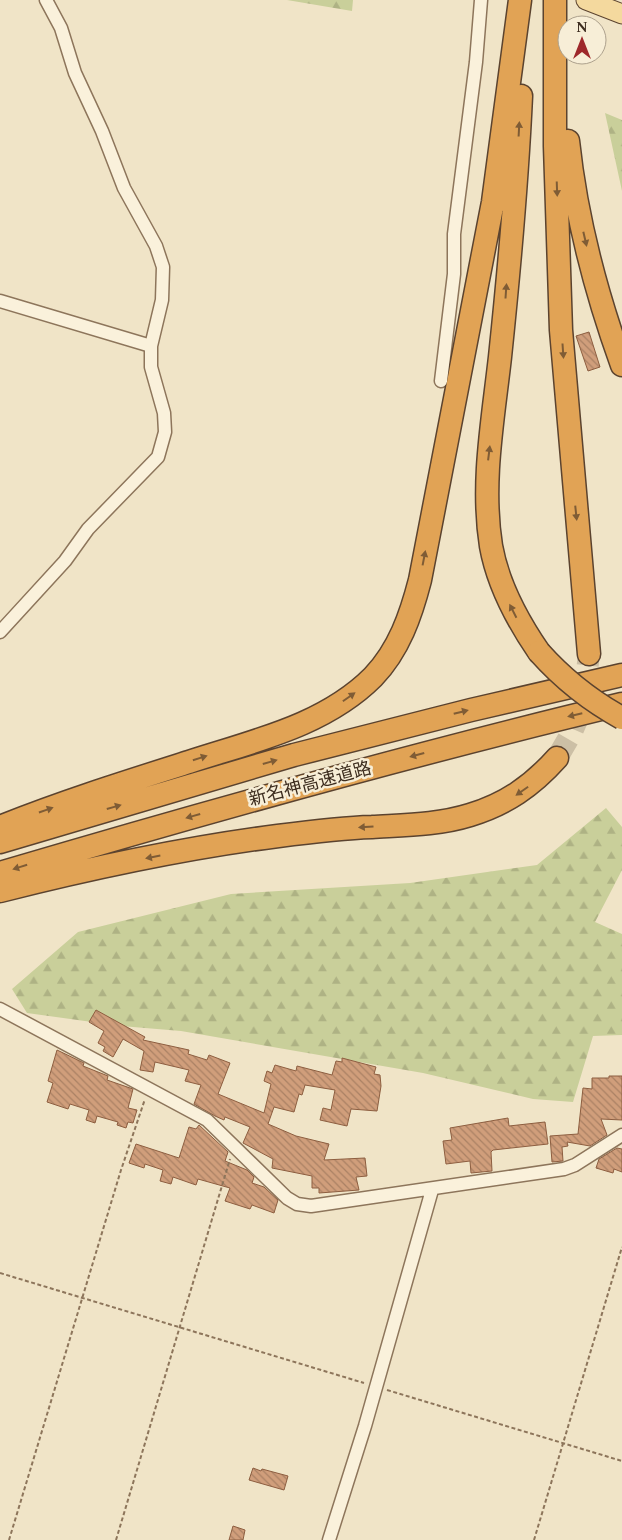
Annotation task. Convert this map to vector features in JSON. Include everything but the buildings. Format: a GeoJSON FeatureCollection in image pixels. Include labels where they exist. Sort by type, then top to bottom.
{"type":"FeatureCollection","features":[{"type":"Feature","properties":{"kind":"highway"},"geometry":{"type":"LineString","coordinates":[[0,827],[308,721],[355,693],[389,657],[402,635],[420,580],[493,202],[520,0]]}},
{"type":"Feature","properties":{"kind":"highway"},"geometry":{"type":"LineString","coordinates":[[525,0],[519,133],[487,493],[489,530],[498,572],[522,628],[539,652],[560,676],[578,691],[622,718]]}},
{"type":"Feature","properties":{"kind":"highway"},"geometry":{"type":"LineString","coordinates":[[556,0],[565,114],[577,200],[596,284],[622,365]]}},
{"type":"Feature","properties":{"kind":"highway"},"geometry":{"type":"LineString","coordinates":[[556,0],[555,146],[561,330],[588,654]]}},
{"type":"Feature","properties":{"kind":"highway","name":"新名神高速道路"},"geometry":{"type":"LineString","coordinates":[[0,842],[294,755],[471,710],[622,675]]}},
{"type":"Feature","properties":{"kind":"highway","name":"新名神高速道路"},"geometry":{"type":"LineString","coordinates":[[0,873],[303,784],[486,736],[622,704]]}},
{"type":"Feature","properties":{"kind":"highway"},"geometry":{"type":"LineString","coordinates":[[0,891],[106,866],[220,845],[326,830],[441,822],[469,816],[518,794],[539,778],[557,758]]}},
{"type":"Feature","properties":{"kind":"main road"},"geometry":{"type":"LineString","coordinates":[[586,0],[622,14]]}},
{"type":"Feature","properties":{"kind":"street"},"geometry":{"type":"LineString","coordinates":[[0,632],[64,561],[88,529],[158,457],[165,432],[164,413],[151,367],[151,346],[162,300],[163,268],[156,246],[124,188],[102,132],[75,73],[61,28],[46,0]]}},
{"type":"Feature","properties":{"kind":"street"},"geometry":{"type":"LineString","coordinates":[[441,381],[454,274],[454,234],[476,62],[481,0]]}},
{"type":"Feature","properties":{"kind":"street"},"geometry":{"type":"LineString","coordinates":[[0,300],[151,346]]}},
{"type":"Feature","properties":{"kind":"street"},"geometry":{"type":"LineString","coordinates":[[0,1009],[207,1120],[286,1198],[297,1204],[311,1206],[432,1190],[564,1169],[583,1161],[622,1134]]}},
{"type":"Feature","properties":{"kind":"street"},"geometry":{"type":"LineString","coordinates":[[329,1540],[432,1190]]}},
{"type":"Feature","properties":{"kind":"path"},"geometry":{"type":"LineString","coordinates":[[9,1540],[148,1090]]}},
{"type":"Feature","properties":{"kind":"path"},"geometry":{"type":"LineString","coordinates":[[116,1540],[234,1146]]}},
{"type":"Feature","properties":{"kind":"path"},"geometry":{"type":"LineString","coordinates":[[534,1540],[622,1247]]}},
{"type":"Feature","properties":{"kind":"path"},"geometry":{"type":"LineString","coordinates":[[0,1273],[622,1461]]}},
{"type":"Feature","properties":{"kind":"green space"},"geometry":{"type":"Polygon","coordinates":[[[287,0],[353,0],[352,11],[287,0]]]}},
{"type":"Feature","properties":{"kind":"green space"},"geometry":{"type":"Polygon","coordinates":[[[605,113],[622,120],[622,191],[605,113]]]}},
{"type":"Feature","properties":{"kind":"green space"},"geometry":{"type":"Polygon","coordinates":[[[606,808],[622,827],[622,870],[595,922],[622,934],[622,1035],[593,1036],[573,1102],[533,1099],[423,1073],[181,1031],[121,1026],[27,1013],[12,989],[78,932],[231,894],[410,883],[537,865],[606,808]]]}},
{"type":"Feature","properties":{"kind":"tunnel"},"geometry":{"type":"LineString","coordinates":[[557,758],[571,734],[583,706],[589,654]]}}]}
